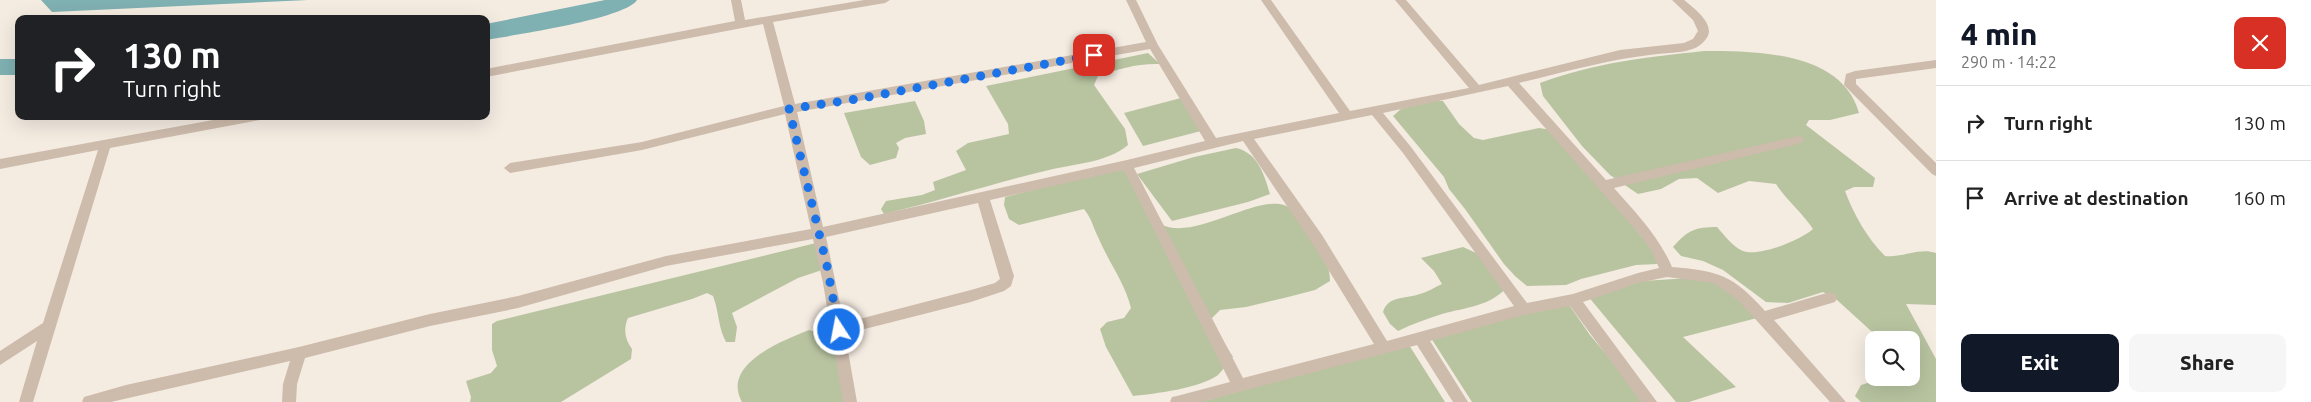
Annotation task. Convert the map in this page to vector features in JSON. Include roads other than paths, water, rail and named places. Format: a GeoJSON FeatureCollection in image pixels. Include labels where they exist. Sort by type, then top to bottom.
{"type":"FeatureCollection","features":[{"type":"Feature","properties":{"kind":"street"},"geometry":{"type":"LineString","coordinates":[[736,0],[741,24]]}},
{"type":"Feature","properties":{"kind":"street"},"geometry":{"type":"LineString","coordinates":[[490,72],[741,24],[885,0]]}},
{"type":"Feature","properties":{"kind":"street"},"geometry":{"type":"LineString","coordinates":[[1131,0],[1154,45],[1213,143]]}},
{"type":"Feature","properties":{"kind":"street"},"geometry":{"type":"LineString","coordinates":[[1266,0],[1346,116]]}},
{"type":"Feature","properties":{"kind":"street"},"geometry":{"type":"LineString","coordinates":[[1400,0],[1477,90]]}},
{"type":"Feature","properties":{"kind":"street"},"geometry":{"type":"LineString","coordinates":[[89,402],[123,397],[430,320],[518,302],[666,261],[819,233],[1127,165],[1213,143],[1477,90],[1620,54],[1686,47],[1696,44],[1702,39],[1704,33],[1702,26],[1692,12],[1677,0]]}},
{"type":"Feature","properties":{"kind":"street"},"geometry":{"type":"LineString","coordinates":[[767,20],[819,233],[839,330],[850,402]]}},
{"type":"Feature","properties":{"kind":"street"},"geometry":{"type":"LineString","coordinates":[[510,168],[642,146],[789,109],[1154,45]]}},
{"type":"Feature","properties":{"kind":"street"},"geometry":{"type":"LineString","coordinates":[[1936,64],[1855,75],[1850,77],[1848,81],[1860,96],[1936,171]]}},
{"type":"Feature","properties":{"kind":"street"},"geometry":{"type":"LineString","coordinates":[[1511,82],[1605,185],[1650,238],[1658,250],[1667,272]]}},
{"type":"Feature","properties":{"kind":"street"},"geometry":{"type":"LineString","coordinates":[[1375,111],[1407,150],[1524,308]]}},
{"type":"Feature","properties":{"kind":"street"},"geometry":{"type":"LineString","coordinates":[[0,164],[239,120]]}},
{"type":"Feature","properties":{"kind":"street"},"geometry":{"type":"LineString","coordinates":[[1246,137],[1317,239],[1384,347]]}},
{"type":"Feature","properties":{"kind":"street"},"geometry":{"type":"LineString","coordinates":[[1605,185],[1798,140]]}},
{"type":"Feature","properties":{"kind":"street"},"geometry":{"type":"LineString","coordinates":[[26,402],[84,206],[105,146]]}},
{"type":"Feature","properties":{"kind":"street"},"geometry":{"type":"LineString","coordinates":[[1127,165],[1240,386]]}},
{"type":"Feature","properties":{"kind":"street"},"geometry":{"type":"LineString","coordinates":[[839,330],[971,296],[999,287],[1006,282],[1007,276],[983,197]]}},
{"type":"Feature","properties":{"kind":"street"},"geometry":{"type":"LineString","coordinates":[[1177,402],[1420,338],[1524,308],[1573,300],[1638,278],[1667,272],[1703,275],[1718,279],[1744,297],[1839,402]]}},
{"type":"Feature","properties":{"kind":"street"},"geometry":{"type":"LineString","coordinates":[[1762,318],[1830,298]]}},
{"type":"Feature","properties":{"kind":"street"},"geometry":{"type":"LineString","coordinates":[[1573,300],[1650,402]]}},
{"type":"Feature","properties":{"kind":"street"},"geometry":{"type":"LineString","coordinates":[[0,359],[48,326]]}},
{"type":"Feature","properties":{"kind":"street"},"geometry":{"type":"LineString","coordinates":[[1420,338],[1461,402]]}},
{"type":"Feature","properties":{"kind":"street"},"geometry":{"type":"LineString","coordinates":[[289,402],[290,384],[299,353]]}},
{"type":"Feature","properties":{"kind":"water"},"geometry":{"type":"Polygon","coordinates":[[[41,0],[308,0],[52,12],[41,0]]]}},
{"type":"Feature","properties":{"kind":"waterway"},"geometry":{"type":"LineString","coordinates":[[490,31],[600,10],[626,0]]}},
{"type":"Feature","properties":{"kind":"waterway"},"geometry":{"type":"LineString","coordinates":[[0,67],[15,67]]}}]}
